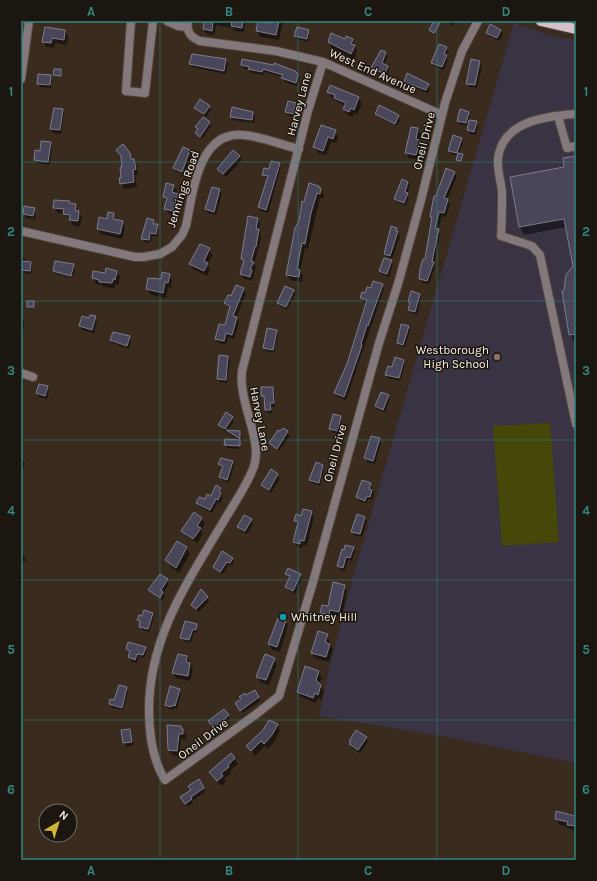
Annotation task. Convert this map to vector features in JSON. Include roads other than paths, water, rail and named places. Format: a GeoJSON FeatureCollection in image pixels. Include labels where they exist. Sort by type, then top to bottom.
{"type":"FeatureCollection","features":[{"type":"Feature","properties":{"kind":"main road"},"geometry":{"type":"LineString","coordinates":[[541,21],[576,29]]}},
{"type":"Feature","properties":{"kind":"street"},"geometry":{"type":"LineString","coordinates":[[21,79],[29,21]]}},
{"type":"Feature","properties":{"kind":"street"},"geometry":{"type":"LineString","coordinates":[[131,21],[126,91],[145,93],[153,21]]}},
{"type":"Feature","properties":{"kind":"street"},"geometry":{"type":"LineString","coordinates":[[169,21],[178,26],[188,24]]}},
{"type":"Feature","properties":{"kind":"street","name":"Oneil Drive"},"geometry":{"type":"LineString","coordinates":[[149,719],[150,735],[159,770],[166,780],[175,775],[279,696],[313,582],[370,374],[398,284],[442,115],[460,55],[478,21]]}},
{"type":"Feature","properties":{"kind":"street","name":"West End Avenue"},"geometry":{"type":"LineString","coordinates":[[188,24],[191,36],[200,41],[276,51],[323,62],[442,115]]}},
{"type":"Feature","properties":{"kind":"street","name":"Harvey Lane"},"geometry":{"type":"LineString","coordinates":[[149,719],[149,701],[155,663],[174,605],[231,509],[254,466],[256,450],[244,404],[241,382],[249,342],[323,62]]}},
{"type":"Feature","properties":{"kind":"street"},"geometry":{"type":"LineString","coordinates":[[576,114],[540,118],[529,121],[510,135],[501,146],[498,160],[502,193],[501,236],[532,246],[540,255],[576,424]]}},
{"type":"Feature","properties":{"kind":"street"},"geometry":{"type":"LineString","coordinates":[[558,116],[567,148],[576,146]]}},
{"type":"Feature","properties":{"kind":"street","name":"Jennings Road"},"geometry":{"type":"LineString","coordinates":[[21,231],[135,257],[160,254],[172,247],[182,235],[186,226],[203,159],[216,141],[230,135],[244,135],[299,149]]}},
{"type":"Feature","properties":{"kind":"street"},"geometry":{"type":"LineString","coordinates":[[21,373],[33,377]]}},
{"type":"Feature","properties":{"kind":"place","name":"Westborough High School"},"geometry":{"type":"Point","coordinates":[497,357]}},
{"type":"Feature","properties":{"kind":"place","name":"Whitney Hill"},"geometry":{"type":"Point","coordinates":[283,617]}}]}
